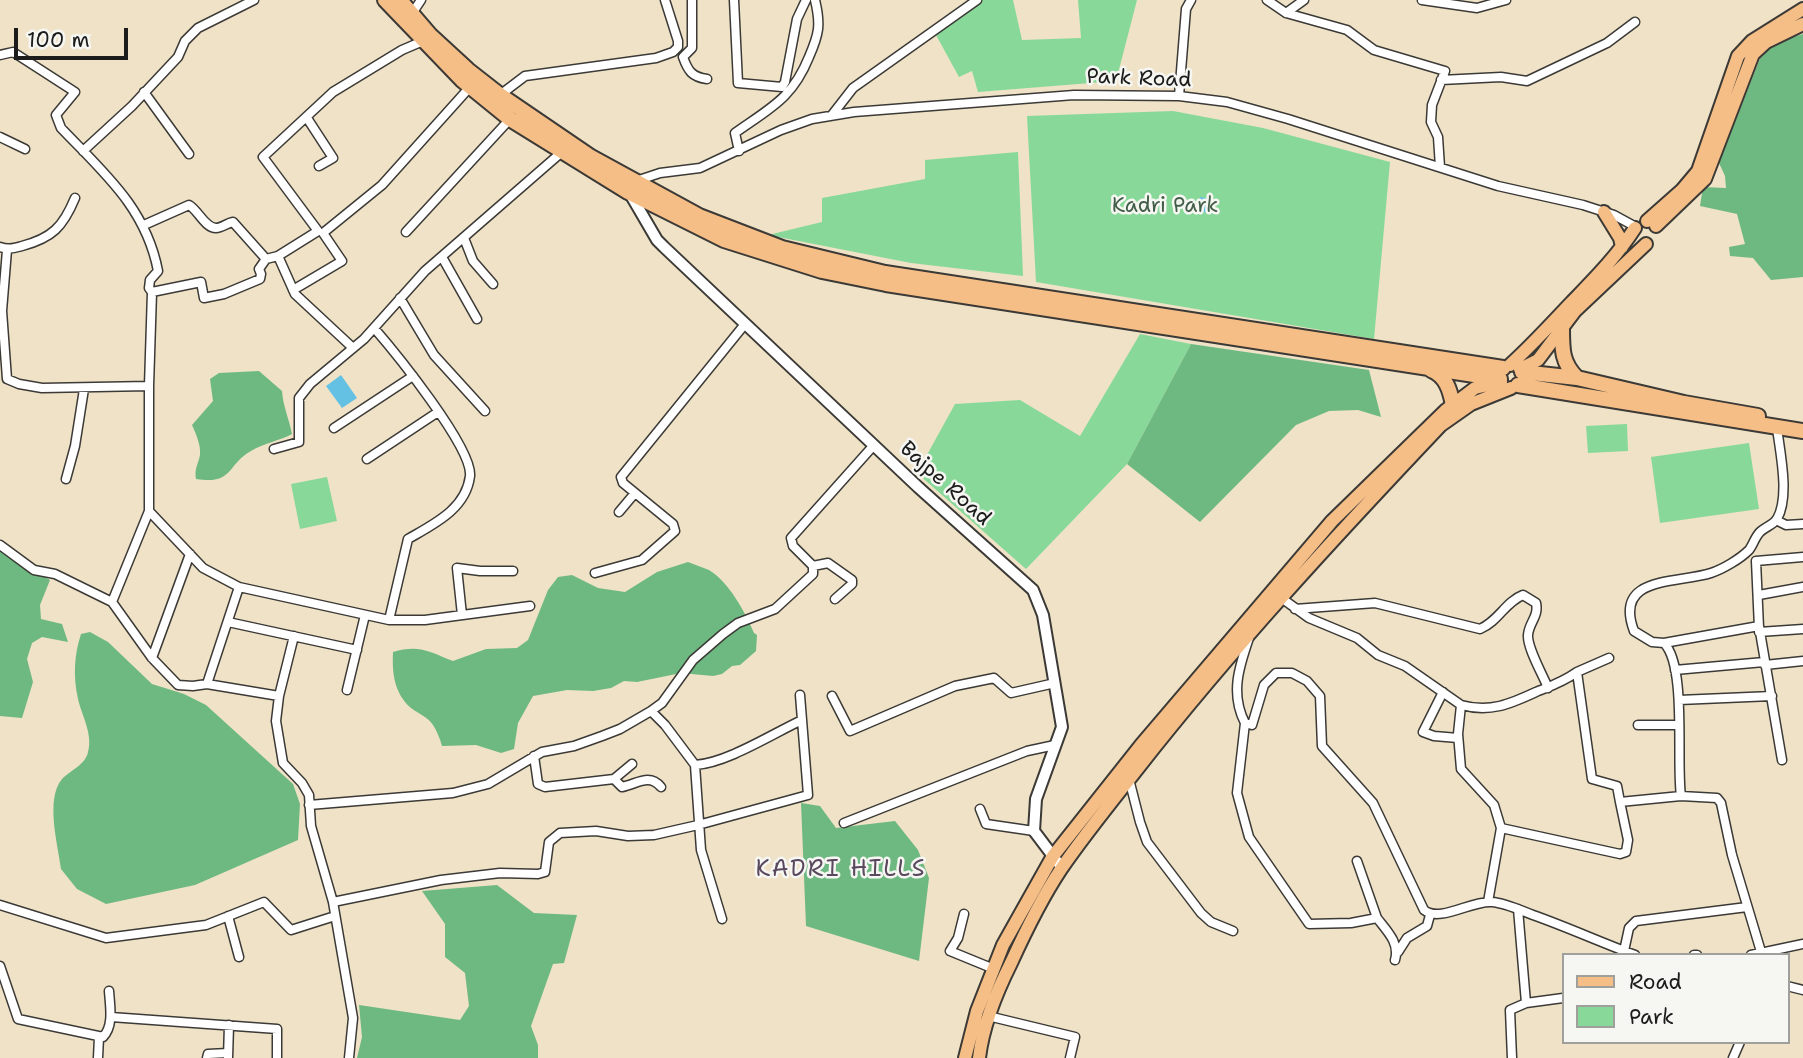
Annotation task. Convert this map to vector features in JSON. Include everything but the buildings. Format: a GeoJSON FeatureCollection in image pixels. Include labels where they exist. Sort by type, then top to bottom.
{"type":"FeatureCollection","features":[{"type":"Feature","properties":{"kind":"highway"},"geometry":{"type":"LineString","coordinates":[[385,0],[471,87],[510,119],[724,240],[822,271],[886,285],[1420,366],[1511,376],[1577,378],[1684,403],[1803,422]]}},
{"type":"Feature","properties":{"kind":"highway"},"geometry":{"type":"LineString","coordinates":[[400,0],[417,6],[440,44],[468,70],[631,187],[782,248],[859,267],[1511,376],[1682,413],[1803,432]]}},
{"type":"Feature","properties":{"kind":"highway"},"geometry":{"type":"LineString","coordinates":[[1562,330],[1563,359],[1577,378]]}},
{"type":"Feature","properties":{"kind":"highway"},"geometry":{"type":"LineString","coordinates":[[1420,366],[1437,373],[1447,384],[1453,405]]}},
{"type":"Feature","properties":{"kind":"main road"},"geometry":{"type":"LineString","coordinates":[[965,1058],[977,1011],[1003,945],[1053,856],[1141,746],[1453,405],[1475,388],[1511,376],[1540,338],[1622,247],[1682,190],[1698,171],[1738,56],[1752,41],[1803,9]]}},
{"type":"Feature","properties":{"kind":"main road"},"geometry":{"type":"LineString","coordinates":[[1647,244],[1637,240],[1634,233],[1705,178],[1753,54],[1766,42],[1803,24]]}},
{"type":"Feature","properties":{"kind":"main road"},"geometry":{"type":"LineString","coordinates":[[1604,212],[1620,238],[1622,247]]}},
{"type":"Feature","properties":{"kind":"main road"},"geometry":{"type":"LineString","coordinates":[[979,1058],[988,1016],[1030,920],[1062,868],[1332,521],[1442,419],[1471,404],[1538,360],[1575,311],[1658,236],[1644,225]]}},
{"type":"Feature","properties":{"kind":"street"},"geometry":{"type":"LineString","coordinates":[[83,151],[178,57],[184,41],[198,28],[254,0]]}},
{"type":"Feature","properties":{"kind":"street"},"geometry":{"type":"LineString","coordinates":[[500,95],[525,76],[656,58],[673,52],[678,47],[678,41],[665,0]]}},
{"type":"Feature","properties":{"kind":"street"},"geometry":{"type":"LineString","coordinates":[[692,0],[692,48],[683,57],[688,71],[697,78],[707,79]]}},
{"type":"Feature","properties":{"kind":"street"},"geometry":{"type":"LineString","coordinates":[[734,0],[738,83],[782,87],[797,19],[806,0]]}},
{"type":"Feature","properties":{"kind":"street"},"geometry":{"type":"LineString","coordinates":[[739,151],[735,133],[784,98],[801,76],[819,30],[816,0]]}},
{"type":"Feature","properties":{"kind":"street"},"geometry":{"type":"LineString","coordinates":[[1179,96],[1186,9],[1191,0]]}},
{"type":"Feature","properties":{"kind":"street"},"geometry":{"type":"LineString","coordinates":[[1267,0],[1286,13],[1347,30],[1374,50],[1445,71],[1432,105],[1431,122],[1438,138],[1440,167]]}},
{"type":"Feature","properties":{"kind":"street"},"geometry":{"type":"LineString","coordinates":[[1286,13],[1304,0]]}},
{"type":"Feature","properties":{"kind":"street"},"geometry":{"type":"LineString","coordinates":[[1422,0],[1478,8],[1506,0]]}},
{"type":"Feature","properties":{"kind":"street"},"geometry":{"type":"LineString","coordinates":[[832,116],[853,88],[973,1]]}},
{"type":"Feature","properties":{"kind":"street"},"geometry":{"type":"LineString","coordinates":[[1441,80],[1500,77],[1527,81],[1607,43],[1635,22]]}},
{"type":"Feature","properties":{"kind":"street"},"geometry":{"type":"LineString","coordinates":[[152,292],[201,282],[204,298],[224,294],[260,279],[259,269],[266,259],[278,256],[318,231],[263,157],[334,92],[402,50],[423,41]]}},
{"type":"Feature","properties":{"kind":"street"},"geometry":{"type":"LineString","coordinates":[[0,55],[12,52],[75,92],[56,115],[56,120],[133,206],[155,253],[158,271],[150,280],[149,288],[152,292],[149,511],[112,602]]}},
{"type":"Feature","properties":{"kind":"street"},"geometry":{"type":"LineString","coordinates":[[293,290],[342,261],[323,233],[382,186],[471,87]]}},
{"type":"Feature","properties":{"kind":"street"},"geometry":{"type":"LineString","coordinates":[[144,92],[189,154]]}},
{"type":"Feature","properties":{"kind":"street","name":"Park Road"},"geometry":{"type":"LineString","coordinates":[[631,187],[660,173],[700,168],[781,130],[812,119],[854,112],[1074,95],[1179,96],[1227,102],[1276,115],[1498,186],[1583,205],[1644,225]]}},
{"type":"Feature","properties":{"kind":"street"},"geometry":{"type":"LineString","coordinates":[[307,118],[333,158],[319,166]]}},
{"type":"Feature","properties":{"kind":"street"},"geometry":{"type":"LineString","coordinates":[[406,232],[510,119]]}},
{"type":"Feature","properties":{"kind":"street"},"geometry":{"type":"LineString","coordinates":[[0,137],[25,149]]}},
{"type":"Feature","properties":{"kind":"street"},"geometry":{"type":"LineString","coordinates":[[274,449],[299,442],[299,398],[310,384],[374,328],[425,271],[563,151]]}},
{"type":"Feature","properties":{"kind":"street","name":"Bajpe Road"},"geometry":{"type":"LineString","coordinates":[[631,187],[657,240],[874,445],[1033,590],[1043,615],[1062,727],[1036,799],[1034,831]]}},
{"type":"Feature","properties":{"kind":"street"},"geometry":{"type":"LineString","coordinates":[[75,198],[70,211],[55,232],[37,242],[3,248],[3,371],[7,379],[42,388],[149,386]]}},
{"type":"Feature","properties":{"kind":"street"},"geometry":{"type":"LineString","coordinates":[[144,225],[189,205],[214,228],[233,222],[266,259]]}},
{"type":"Feature","properties":{"kind":"street"},"geometry":{"type":"LineString","coordinates":[[464,238],[473,261],[493,284]]}},
{"type":"Feature","properties":{"kind":"street"},"geometry":{"type":"LineString","coordinates":[[278,256],[295,294],[353,348]]}},
{"type":"Feature","properties":{"kind":"street"},"geometry":{"type":"LineString","coordinates":[[442,257],[477,319]]}},
{"type":"Feature","properties":{"kind":"street"},"geometry":{"type":"LineString","coordinates":[[400,298],[434,355],[485,411]]}},
{"type":"Feature","properties":{"kind":"street"},"geometry":{"type":"LineString","coordinates":[[595,573],[642,560],[668,540],[675,531],[673,524],[635,493],[621,477],[745,324]]}},
{"type":"Feature","properties":{"kind":"street"},"geometry":{"type":"LineString","coordinates":[[374,328],[438,412],[468,462],[470,476],[463,497],[450,513],[408,538],[389,620]]}},
{"type":"Feature","properties":{"kind":"street"},"geometry":{"type":"LineString","coordinates":[[334,428],[413,376]]}},
{"type":"Feature","properties":{"kind":"street"},"geometry":{"type":"LineString","coordinates":[[66,479],[75,446],[83,388]]}},
{"type":"Feature","properties":{"kind":"street"},"geometry":{"type":"LineString","coordinates":[[367,459],[438,412]]}},
{"type":"Feature","properties":{"kind":"street"},"geometry":{"type":"LineString","coordinates":[[1759,630],[1759,626],[1664,643],[1652,642],[1634,631],[1628,607],[1632,598],[1641,590],[1712,573],[1727,565],[1749,550],[1760,532],[1776,520],[1782,503],[1783,478],[1777,428]]}},
{"type":"Feature","properties":{"kind":"street"},"geometry":{"type":"LineString","coordinates":[[309,805],[473,789],[488,784],[542,752],[574,746],[602,736],[651,711],[662,703],[693,660],[738,622],[775,609],[813,574],[813,566],[793,545],[791,538],[874,445]]}},
{"type":"Feature","properties":{"kind":"street"},"geometry":{"type":"LineString","coordinates":[[619,512],[635,493]]}},
{"type":"Feature","properties":{"kind":"street"},"geometry":{"type":"LineString","coordinates":[[149,511],[203,568],[239,587],[389,620],[425,620],[530,606]]}},
{"type":"Feature","properties":{"kind":"street"},"geometry":{"type":"LineString","coordinates":[[1776,520],[1786,524],[1803,523]]}},
{"type":"Feature","properties":{"kind":"street"},"geometry":{"type":"LineString","coordinates":[[0,545],[34,570],[55,574],[112,602],[152,658],[178,685],[207,684],[279,696]]}},
{"type":"Feature","properties":{"kind":"street"},"geometry":{"type":"LineString","coordinates":[[152,658],[190,554]]}},
{"type":"Feature","properties":{"kind":"street"},"geometry":{"type":"LineString","coordinates":[[1782,760],[1759,630],[1756,561],[1803,557]]}},
{"type":"Feature","properties":{"kind":"street"},"geometry":{"type":"LineString","coordinates":[[813,566],[828,563],[852,580],[835,599]]}},
{"type":"Feature","properties":{"kind":"street"},"geometry":{"type":"LineString","coordinates":[[462,615],[457,568],[513,571]]}},
{"type":"Feature","properties":{"kind":"street"},"geometry":{"type":"LineString","coordinates":[[1759,595],[1803,586]]}},
{"type":"Feature","properties":{"kind":"street"},"geometry":{"type":"LineString","coordinates":[[207,684],[239,587]]}},
{"type":"Feature","properties":{"kind":"street"},"geometry":{"type":"LineString","coordinates":[[1295,609],[1375,603],[1480,629],[1489,625],[1512,600],[1524,595],[1536,603],[1538,610],[1528,633],[1529,643],[1548,688]]}},
{"type":"Feature","properties":{"kind":"street"},"geometry":{"type":"LineString","coordinates":[[1280,597],[1309,618],[1357,638],[1378,655],[1405,666],[1461,705],[1497,708],[1548,688],[1609,658]]}},
{"type":"Feature","properties":{"kind":"street"},"geometry":{"type":"LineString","coordinates":[[347,690],[365,615]]}},
{"type":"Feature","properties":{"kind":"street"},"geometry":{"type":"LineString","coordinates":[[1255,621],[1238,670],[1236,691],[1240,713],[1245,723],[1237,793],[1249,837],[1309,924],[1351,923],[1377,918]]}},
{"type":"Feature","properties":{"kind":"street"},"geometry":{"type":"LineString","coordinates":[[228,622],[357,650]]}},
{"type":"Feature","properties":{"kind":"street"},"geometry":{"type":"LineString","coordinates":[[1759,630],[1803,629]]}},
{"type":"Feature","properties":{"kind":"street"},"geometry":{"type":"LineString","coordinates":[[294,636],[279,696],[276,721],[283,763],[302,783],[309,795],[311,826],[333,902],[353,1018],[349,1058]]}},
{"type":"Feature","properties":{"kind":"street"},"geometry":{"type":"LineString","coordinates":[[1664,643],[1672,654],[1679,700],[1678,778],[1681,796]]}},
{"type":"Feature","properties":{"kind":"street"},"geometry":{"type":"LineString","coordinates":[[1675,670],[1803,661]]}},
{"type":"Feature","properties":{"kind":"street"},"geometry":{"type":"LineString","coordinates":[[1501,828],[1619,854],[1626,852],[1628,841],[1617,786],[1592,779],[1577,672]]}},
{"type":"Feature","properties":{"kind":"street"},"geometry":{"type":"LineString","coordinates":[[1245,723],[1252,725],[1264,685],[1276,673],[1292,673],[1307,681],[1320,696],[1322,746],[1373,803],[1424,910],[1430,915]]}},
{"type":"Feature","properties":{"kind":"street"},"geometry":{"type":"LineString","coordinates":[[832,696],[850,731],[955,687],[994,678],[1010,693],[1055,683]]}},
{"type":"Feature","properties":{"kind":"street"},"geometry":{"type":"LineString","coordinates":[[1443,692],[1423,732],[1458,738]]}},
{"type":"Feature","properties":{"kind":"street"},"geometry":{"type":"LineString","coordinates":[[333,902],[441,880],[500,873],[538,874],[545,872],[549,842],[560,833],[596,831],[628,836],[654,835],[808,795],[800,695]]}},
{"type":"Feature","properties":{"kind":"street"},"geometry":{"type":"LineString","coordinates":[[1679,700],[1772,696]]}},
{"type":"Feature","properties":{"kind":"street"},"geometry":{"type":"LineString","coordinates":[[1461,705],[1458,738],[1461,769],[1494,805],[1501,828],[1488,902]]}},
{"type":"Feature","properties":{"kind":"street"},"geometry":{"type":"LineString","coordinates":[[651,711],[695,765],[701,850],[722,919]]}},
{"type":"Feature","properties":{"kind":"street"},"geometry":{"type":"LineString","coordinates":[[695,765],[721,759],[802,720]]}},
{"type":"Feature","properties":{"kind":"street"},"geometry":{"type":"LineString","coordinates":[[1638,725],[1679,725]]}},
{"type":"Feature","properties":{"kind":"street"},"geometry":{"type":"LineString","coordinates":[[844,823],[1027,751],[1055,745]]}},
{"type":"Feature","properties":{"kind":"street"},"geometry":{"type":"LineString","coordinates":[[534,756],[540,786],[614,779],[632,764]]}},
{"type":"Feature","properties":{"kind":"street"},"geometry":{"type":"LineString","coordinates":[[614,779],[622,787],[648,780],[662,787]]}},
{"type":"Feature","properties":{"kind":"street"},"geometry":{"type":"LineString","coordinates":[[1129,779],[1147,842],[1201,913],[1211,922],[1233,931]]}},
{"type":"Feature","properties":{"kind":"street"},"geometry":{"type":"LineString","coordinates":[[1620,802],[1681,796],[1717,798],[1721,803],[1724,824],[1762,953]]}},
{"type":"Feature","properties":{"kind":"street"},"geometry":{"type":"LineString","coordinates":[[980,809],[986,824],[1034,831],[1062,868]]}},
{"type":"Feature","properties":{"kind":"street"},"geometry":{"type":"LineString","coordinates":[[1357,861],[1377,918],[1393,940],[1397,956],[1407,938],[1427,926],[1430,915]]}},
{"type":"Feature","properties":{"kind":"street"},"geometry":{"type":"LineString","coordinates":[[0,905],[106,937],[206,925],[264,902],[291,930],[335,916]]}},
{"type":"Feature","properties":{"kind":"street"},"geometry":{"type":"LineString","coordinates":[[1430,915],[1488,902],[1518,909],[1630,953]]}},
{"type":"Feature","properties":{"kind":"street"},"geometry":{"type":"LineString","coordinates":[[1624,951],[1629,928],[1636,921],[1747,907]]}},
{"type":"Feature","properties":{"kind":"street"},"geometry":{"type":"LineString","coordinates":[[1518,909],[1526,1003]]}},
{"type":"Feature","properties":{"kind":"street"},"geometry":{"type":"LineString","coordinates":[[964,914],[958,938],[950,951],[994,969]]}},
{"type":"Feature","properties":{"kind":"street"},"geometry":{"type":"LineString","coordinates":[[228,916],[239,957]]}},
{"type":"Feature","properties":{"kind":"street"},"geometry":{"type":"LineString","coordinates":[[1766,953],[1803,944]]}},
{"type":"Feature","properties":{"kind":"street"},"geometry":{"type":"LineString","coordinates":[[0,966],[18,1019],[99,1037],[106,1036],[111,1017],[109,991]]}},
{"type":"Feature","properties":{"kind":"street"},"geometry":{"type":"LineString","coordinates":[[1512,1058],[1510,1010],[1526,1003],[1562,998]]}},
{"type":"Feature","properties":{"kind":"street"},"geometry":{"type":"LineString","coordinates":[[988,1016],[1075,1037],[1070,1058]]}},
{"type":"Feature","properties":{"kind":"street"},"geometry":{"type":"LineString","coordinates":[[111,1017],[277,1029],[277,1058]]}},
{"type":"Feature","properties":{"kind":"street"},"geometry":{"type":"LineString","coordinates":[[207,1058],[208,1054],[228,1055],[229,1025]]}},
{"type":"Feature","properties":{"kind":"street"},"geometry":{"type":"LineString","coordinates":[[98,1058],[99,1037]]}},
{"type":"Feature","properties":{"kind":"green space"},"geometry":{"type":"Polygon","coordinates":[[[982,0],[1013,0],[1022,40],[1081,38],[1078,0],[1137,0],[1116,81],[978,92],[972,71],[959,77],[936,35],[982,0]]]}},
{"type":"Feature","properties":{"kind":"green space"},"geometry":{"type":"Polygon","coordinates":[[[1803,34],[1803,277],[1771,280],[1753,258],[1730,256],[1729,247],[1745,244],[1737,214],[1700,206],[1703,187],[1726,188],[1725,176],[1719,163],[1762,53],[1779,42],[1803,34]]]}},
{"type":"Feature","properties":{"kind":"green space","name":"Kadri Park"},"geometry":{"type":"Polygon","coordinates":[[[1173,111],[1263,128],[1390,162],[1374,339],[1036,282],[1027,116],[1173,111]]]}},
{"type":"Feature","properties":{"kind":"green space"},"geometry":{"type":"Polygon","coordinates":[[[1018,152],[1023,276],[911,263],[768,235],[822,222],[822,198],[925,179],[925,160],[1018,152]]]}},
{"type":"Feature","properties":{"kind":"green space"},"geometry":{"type":"Polygon","coordinates":[[[1140,334],[1191,344],[1127,464],[1026,569],[917,473],[955,404],[1020,400],[1080,436],[1140,334]]]}},
{"type":"Feature","properties":{"kind":"green space"},"geometry":{"type":"Polygon","coordinates":[[[1191,344],[1369,370],[1381,417],[1358,410],[1329,411],[1296,425],[1200,522],[1127,464],[1191,344]]]}},
{"type":"Feature","properties":{"kind":"green space"},"geometry":{"type":"Polygon","coordinates":[[[259,371],[282,391],[292,434],[251,451],[224,476],[208,480],[196,479],[200,451],[192,425],[213,401],[210,379],[219,373],[259,371]]]}},
{"type":"Feature","properties":{"kind":"green space"},"geometry":{"type":"Polygon","coordinates":[[[1627,424],[1628,451],[1588,453],[1586,426],[1627,424]]]}},
{"type":"Feature","properties":{"kind":"green space"},"geometry":{"type":"Polygon","coordinates":[[[1749,443],[1759,509],[1660,523],[1651,457],[1749,443]]]}},
{"type":"Feature","properties":{"kind":"green space"},"geometry":{"type":"Polygon","coordinates":[[[327,477],[337,521],[300,529],[291,484],[327,477]]]}},
{"type":"Feature","properties":{"kind":"green space"},"geometry":{"type":"Polygon","coordinates":[[[0,551],[50,580],[40,605],[41,619],[62,624],[68,642],[42,637],[32,643],[27,659],[33,682],[22,718],[0,716],[0,551]]]}},
{"type":"Feature","properties":{"kind":"green space"},"geometry":{"type":"Polygon","coordinates":[[[688,562],[709,570],[723,582],[736,598],[757,635],[756,651],[740,665],[732,666],[722,674],[713,676],[681,673],[637,682],[624,681],[611,688],[593,691],[567,690],[533,696],[518,723],[514,749],[501,753],[476,745],[442,746],[431,722],[411,708],[401,696],[394,675],[393,652],[417,649],[453,661],[486,649],[517,648],[528,640],[548,590],[558,577],[572,575],[598,588],[625,592],[657,572],[688,562]]]}},
{"type":"Feature","properties":{"kind":"green space"},"geometry":{"type":"Polygon","coordinates":[[[90,632],[108,642],[152,684],[184,694],[206,705],[293,784],[300,804],[298,840],[195,885],[106,904],[77,889],[61,869],[53,810],[54,798],[62,779],[81,764],[88,752],[89,739],[78,699],[75,666],[81,634],[90,632]]]}},
{"type":"Feature","properties":{"kind":"green space"},"geometry":{"type":"Polygon","coordinates":[[[801,803],[820,806],[836,828],[895,821],[918,850],[929,878],[919,961],[806,926],[801,803]]]}},
{"type":"Feature","properties":{"kind":"green space"},"geometry":{"type":"Polygon","coordinates":[[[497,885],[534,913],[577,915],[564,963],[553,964],[531,1026],[538,1045],[538,1058],[357,1058],[362,1037],[359,1005],[460,1020],[469,1006],[465,973],[445,957],[445,924],[422,891],[497,885]]]}},
{"type":"Feature","properties":{"kind":"water"},"geometry":{"type":"Polygon","coordinates":[[[1200,197],[1216,200],[1212,214],[1198,211],[1200,197]]]}},
{"type":"Feature","properties":{"kind":"water"},"geometry":{"type":"Polygon","coordinates":[[[341,375],[357,398],[342,408],[326,386],[341,375]]]}},
{"type":"Feature","properties":{"kind":"district","name":"KADRI HILLS"},"geometry":{"type":"Point","coordinates":[841,870]}}]}
